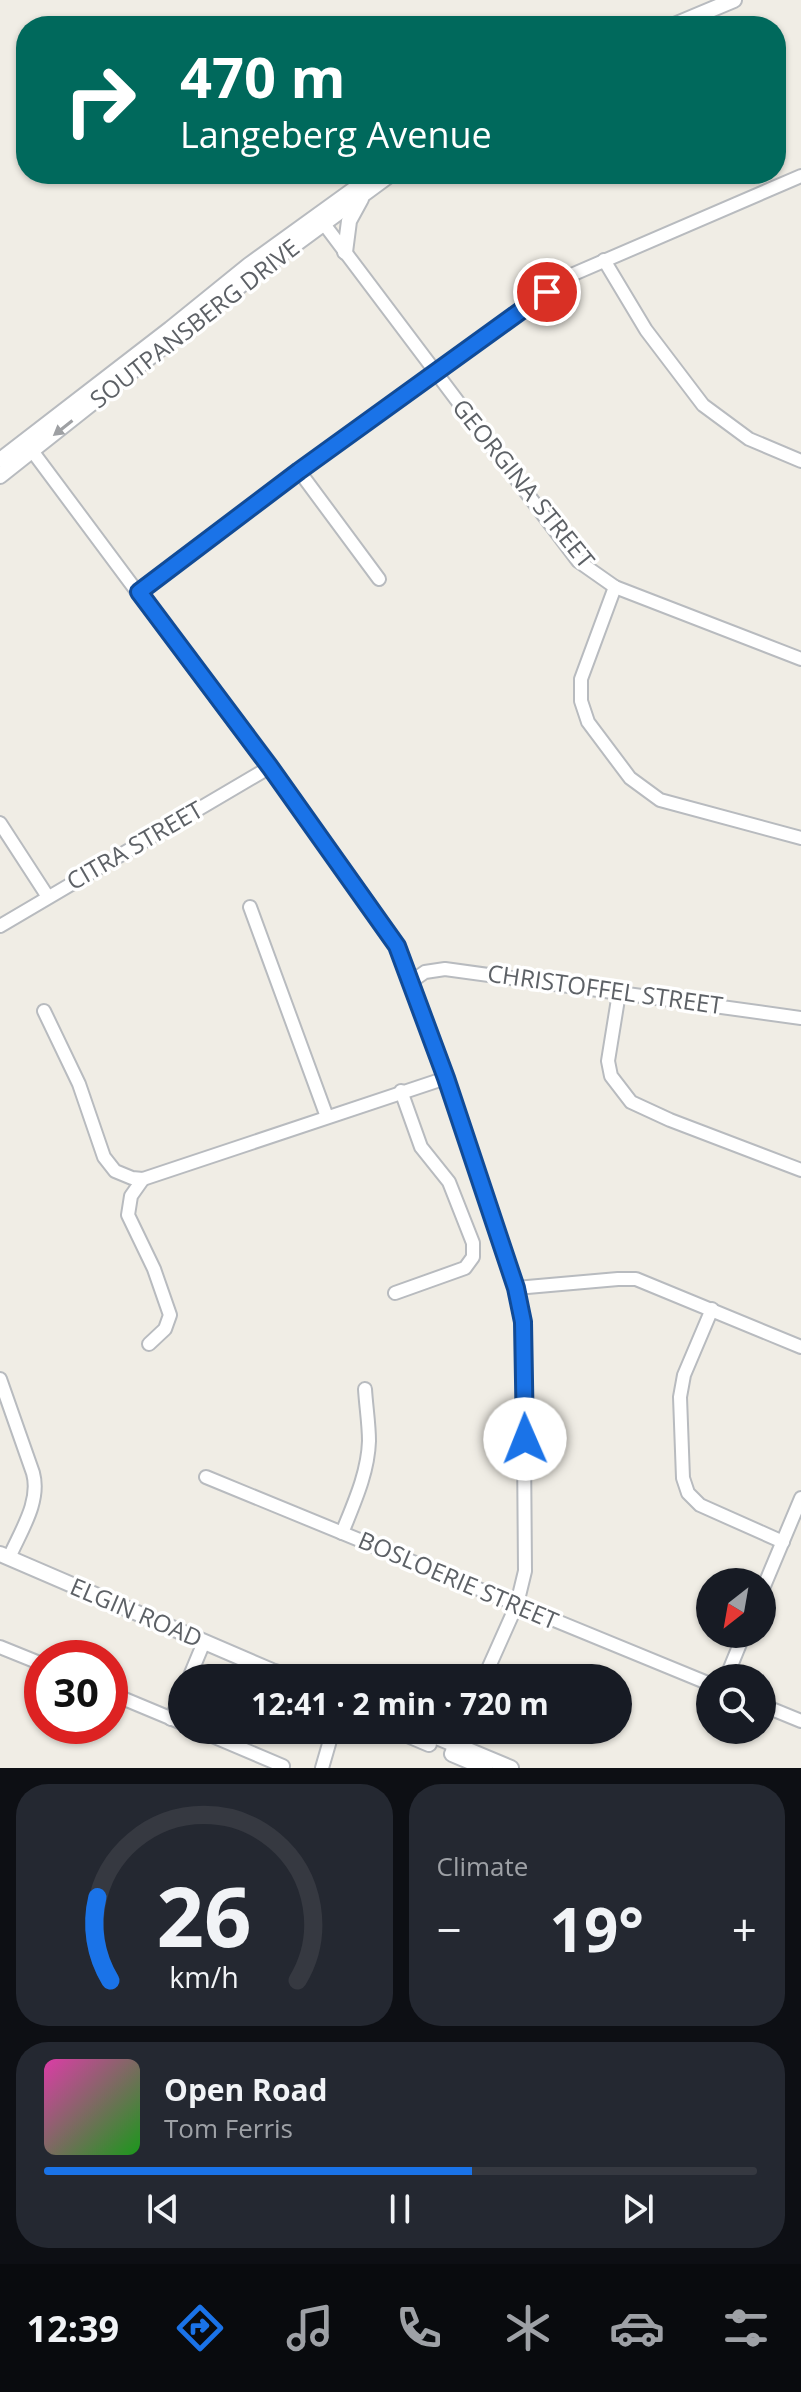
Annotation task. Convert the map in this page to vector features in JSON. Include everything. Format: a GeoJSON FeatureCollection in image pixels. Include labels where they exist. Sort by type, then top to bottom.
{"type":"FeatureCollection","features":[{"type":"Feature","properties":{"kind":"street"},"geometry":{"type":"LineString","coordinates":[[696,16],[734,0]]}},
{"type":"Feature","properties":{"kind":"street","name":"SOUTPANSBERG DRIVE"},"geometry":{"type":"LineString","coordinates":[[321,219],[363,184]]}},
{"type":"Feature","properties":{"kind":"street","name":"SOUTPANSBERG DRIVE"},"geometry":{"type":"LineString","coordinates":[[0,476],[29,446],[249,265],[377,184]]}},
{"type":"Feature","properties":{"kind":"street"},"geometry":{"type":"LineString","coordinates":[[139,592],[299,471],[569,276],[786,184]]}},
{"type":"Feature","properties":{"kind":"street"},"geometry":{"type":"LineString","coordinates":[[345,252],[349,221],[366,192]]}},
{"type":"Feature","properties":{"kind":"street","name":"GEORGINA STREET"},"geometry":{"type":"LineString","coordinates":[[321,219],[578,561],[615,587],[801,659]]}},
{"type":"Feature","properties":{"kind":"street"},"geometry":{"type":"LineString","coordinates":[[604,260],[646,330],[703,405],[749,439],[801,461]]}},
{"type":"Feature","properties":{"kind":"street"},"geometry":{"type":"LineString","coordinates":[[29,446],[270,767],[389,933],[412,981],[516,1288],[523,1322],[526,1557],[517,1604],[490,1664]]}},
{"type":"Feature","properties":{"kind":"street","name":"SOUTPANSBERG DRIVE"},"geometry":{"type":"LineString","coordinates":[[0,460],[29,446]]}},
{"type":"Feature","properties":{"kind":"street"},"geometry":{"type":"LineString","coordinates":[[299,471],[379,579]]}},
{"type":"Feature","properties":{"kind":"street"},"geometry":{"type":"LineString","coordinates":[[615,587],[581,679],[581,701],[588,722],[630,778],[660,800],[801,838]]}},
{"type":"Feature","properties":{"kind":"street","name":"CITRA STREET"},"geometry":{"type":"LineString","coordinates":[[0,926],[270,767]]}},
{"type":"Feature","properties":{"kind":"street"},"geometry":{"type":"LineString","coordinates":[[0,823],[48,897]]}},
{"type":"Feature","properties":{"kind":"street"},"geometry":{"type":"LineString","coordinates":[[250,907],[327,1117]]}},
{"type":"Feature","properties":{"kind":"street","name":"CHRISTOFFEL STREET"},"geometry":{"type":"LineString","coordinates":[[412,981],[425,972],[445,969],[801,1018]]}},
{"type":"Feature","properties":{"kind":"street"},"geometry":{"type":"LineString","coordinates":[[619,993],[608,1061],[611,1076],[631,1102],[801,1170]]}},
{"type":"Feature","properties":{"kind":"street"},"geometry":{"type":"LineString","coordinates":[[44,1011],[79,1084],[104,1157],[115,1171],[143,1179],[446,1078]]}},
{"type":"Feature","properties":{"kind":"street"},"geometry":{"type":"LineString","coordinates":[[395,1293],[465,1268],[470,1264],[474,1250],[452,1187],[423,1152],[401,1091]]}},
{"type":"Feature","properties":{"kind":"street"},"geometry":{"type":"LineString","coordinates":[[143,1179],[131,1196],[128,1215],[154,1269],[170,1315],[165,1329],[149,1344]]}},
{"type":"Feature","properties":{"kind":"street"},"geometry":{"type":"LineString","coordinates":[[516,1288],[636,1279],[801,1347]]}},
{"type":"Feature","properties":{"kind":"street"},"geometry":{"type":"LineString","coordinates":[[712,1309],[681,1386],[685,1485],[700,1505],[783,1542]]}},
{"type":"Feature","properties":{"kind":"street"},"geometry":{"type":"LineString","coordinates":[[0,1379],[36,1488],[33,1503],[4,1556]]}},
{"type":"Feature","properties":{"kind":"street"},"geometry":{"type":"LineString","coordinates":[[342,1533],[359,1491],[367,1458],[369,1440],[365,1389]]}},
{"type":"Feature","properties":{"kind":"street","name":"BOSLOERIE STREET"},"geometry":{"type":"LineString","coordinates":[[206,1477],[696,1678]]}},
{"type":"Feature","properties":{"kind":"street"},"geometry":{"type":"LineString","coordinates":[[772,1568],[801,1498]]}},
{"type":"Feature","properties":{"kind":"street","name":"ELGIN ROAD"},"geometry":{"type":"LineString","coordinates":[[4,1556],[251,1664]]}},
{"type":"Feature","properties":{"kind":"street"},"geometry":{"type":"LineString","coordinates":[[195,1664],[204,1642]]}},
{"type":"Feature","properties":{"kind":"street"},"geometry":{"type":"LineString","coordinates":[[0,1647],[24,1657]]}},
{"type":"Feature","properties":{"kind":"street"},"geometry":{"type":"LineString","coordinates":[[128,1701],[168,1717]]}},
{"type":"Feature","properties":{"kind":"street"},"geometry":{"type":"LineString","coordinates":[[776,1711],[801,1721]]}},
{"type":"Feature","properties":{"kind":"street"},"geometry":{"type":"LineString","coordinates":[[231,1744],[283,1766]]}},
{"type":"Feature","properties":{"kind":"street"},"geometry":{"type":"LineString","coordinates":[[322,1768],[329,1744]]}},
{"type":"Feature","properties":{"kind":"street"},"geometry":{"type":"LineString","coordinates":[[438,1744],[511,1768]]}},
{"type":"Feature","properties":{"kind":"street"},"geometry":{"type":"LineString","coordinates":[[444,1744],[485,1768]]}},
{"type":"Feature","properties":{"kind":"street"},"geometry":{"type":"LineString","coordinates":[[453,1749],[455,1744]]}},
{"type":"Feature","properties":{"kind":"route"},"geometry":{"type":"LineString","coordinates":[[525,1439],[523,1322],[516,1288],[403,957],[363,895],[139,592],[299,471],[547,292]]}}]}
